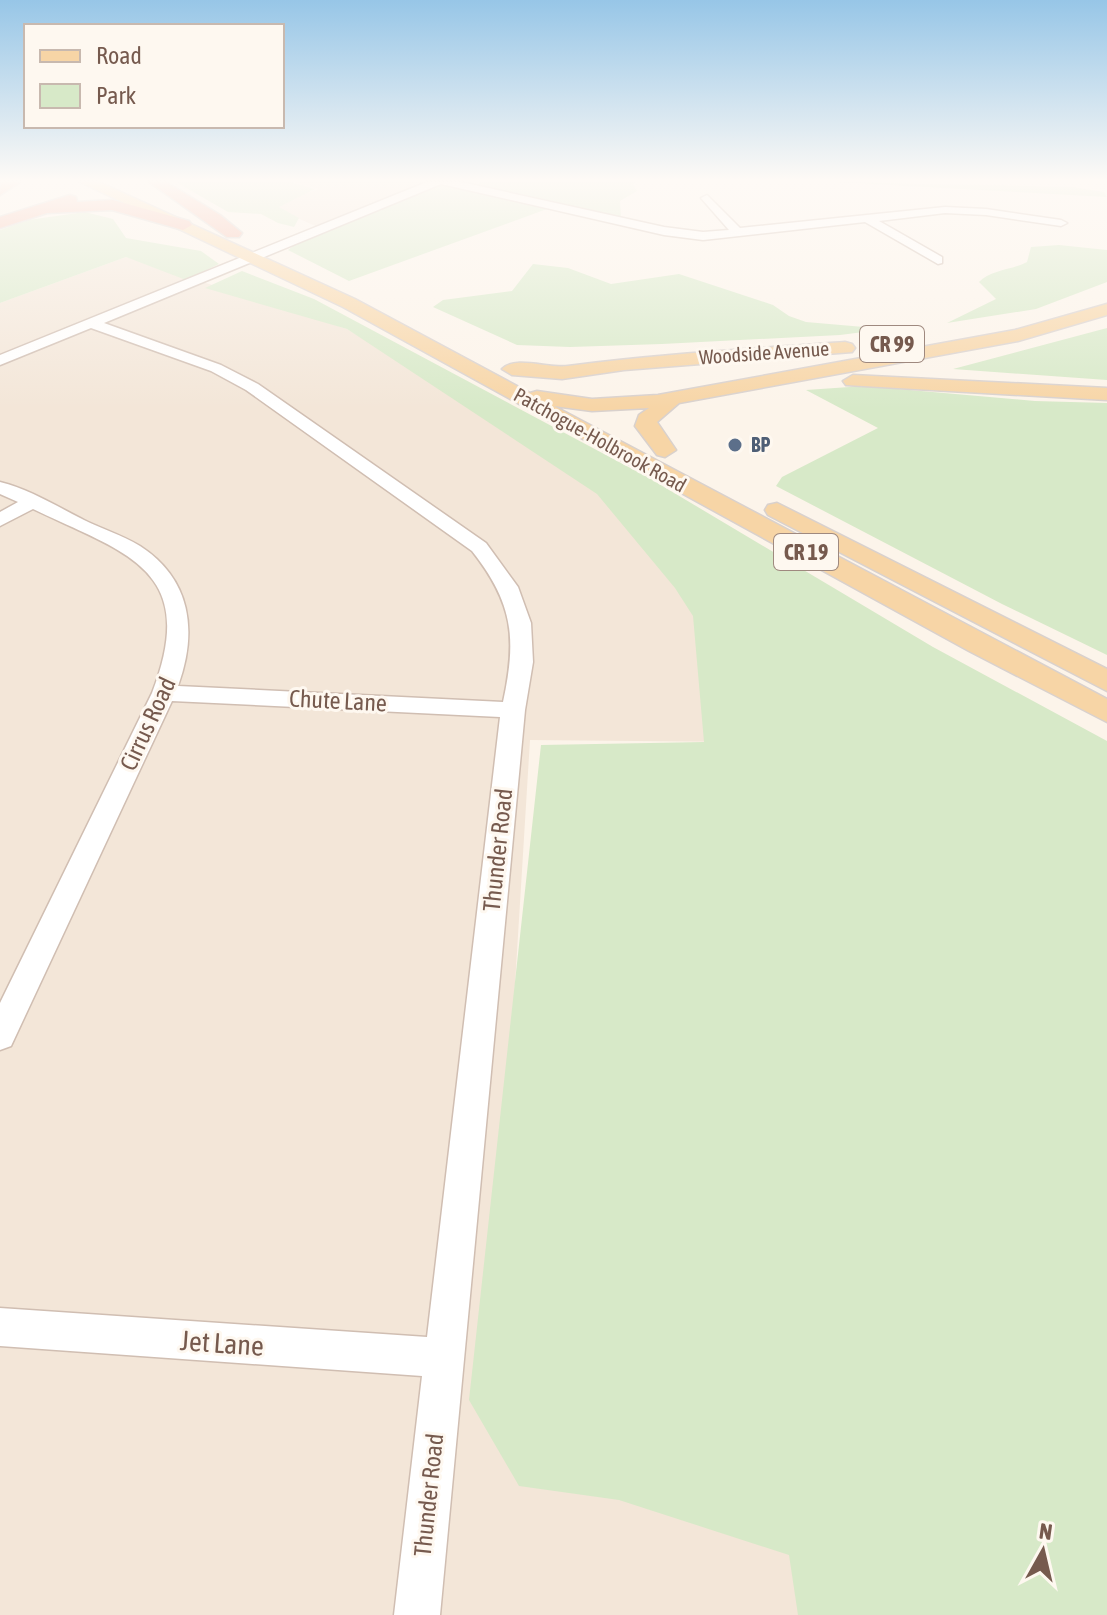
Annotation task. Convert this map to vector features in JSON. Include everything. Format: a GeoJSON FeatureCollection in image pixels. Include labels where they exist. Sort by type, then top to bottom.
{"type":"FeatureCollection","features":[{"type":"Feature","properties":{"kind":"main road","name":"Patchogue-Holbrook Road"},"geometry":{"type":"LineString","coordinates":[[269,257],[349,303],[509,379]]}},
{"type":"Feature","properties":{"kind":"main road","name":"Patchogue-Holbrook Road"},"geometry":{"type":"LineString","coordinates":[[272,257],[385,301],[509,379],[1107,712]]}},
{"type":"Feature","properties":{"kind":"main road","name":"Woodside Avenue"},"geometry":{"type":"LineString","coordinates":[[509,379],[624,364],[905,343],[996,329],[1069,310],[1107,296]]}},
{"type":"Feature","properties":{"kind":"main road","name":"Woodside Avenue"},"geometry":{"type":"LineString","coordinates":[[578,404],[622,405],[672,399],[1018,335],[1107,309]]}},
{"type":"Feature","properties":{"kind":"main road","name":"CR 99"},"geometry":{"type":"LineString","coordinates":[[509,379],[578,404]]}},
{"type":"Feature","properties":{"kind":"main road"},"geometry":{"type":"LineString","coordinates":[[709,391],[873,381],[1107,394]]}},
{"type":"Feature","properties":{"kind":"main road"},"geometry":{"type":"LineString","coordinates":[[665,450],[646,426],[649,415],[672,399]]}},
{"type":"Feature","properties":{"kind":"main road","name":"Patchogue-Holbrook Road"},"geometry":{"type":"LineString","coordinates":[[578,404],[1107,681]]}},
{"type":"Feature","properties":{"kind":"street"},"geometry":{"type":"LineString","coordinates":[[0,360],[255,257]]}},
{"type":"Feature","properties":{"kind":"street"},"geometry":{"type":"LineString","coordinates":[[934,257],[938,260]]}},
{"type":"Feature","properties":{"kind":"street","name":"Thunder Road"},"geometry":{"type":"LineString","coordinates":[[91,323],[235,377],[479,547],[502,574],[515,597],[524,640],[521,673],[513,710],[417,1615]]}},
{"type":"Feature","properties":{"kind":"street","name":"Cirrus Road"},"geometry":{"type":"LineString","coordinates":[[0,487],[136,552],[169,587],[178,608],[181,634],[177,662],[164,693],[0,1036]]}},
{"type":"Feature","properties":{"kind":"street"},"geometry":{"type":"LineString","coordinates":[[0,520],[32,502]]}},
{"type":"Feature","properties":{"kind":"street","name":"Chute Lane"},"geometry":{"type":"LineString","coordinates":[[164,693],[513,710]]}},
{"type":"Feature","properties":{"kind":"street","name":"Jet Lane"},"geometry":{"type":"LineString","coordinates":[[0,1327],[444,1358]]}},
{"type":"Feature","properties":{"kind":"shaded area"},"geometry":{"type":"Polygon","coordinates":[[[127,257],[347,329],[620,495],[711,580],[742,742],[530,740],[495,1310],[810,1347],[837,1615],[0,1615],[0,303],[127,257]]]}},
{"type":"Feature","properties":{"kind":"green space"},"geometry":{"type":"Polygon","coordinates":[[[0,257],[125,257],[0,303],[0,257]]]}},
{"type":"Feature","properties":{"kind":"green space"},"geometry":{"type":"Polygon","coordinates":[[[127,257],[210,257],[219,264],[186,280],[127,257]]]}},
{"type":"Feature","properties":{"kind":"green space"},"geometry":{"type":"Polygon","coordinates":[[[302,257],[414,257],[349,281],[302,257]]]}},
{"type":"Feature","properties":{"kind":"green space"},"geometry":{"type":"Polygon","coordinates":[[[1028,257],[1107,257],[1107,282],[1036,309],[947,323],[996,299],[979,282],[984,278],[1027,262],[1028,257]]]}},
{"type":"Feature","properties":{"kind":"green space"},"geometry":{"type":"Polygon","coordinates":[[[533,264],[568,268],[611,284],[679,274],[773,305],[789,316],[806,322],[887,329],[840,335],[662,344],[517,345],[433,307],[443,300],[512,291],[533,264]]]}},
{"type":"Feature","properties":{"kind":"green space"},"geometry":{"type":"Polygon","coordinates":[[[242,271],[314,299],[649,478],[933,647],[1107,741],[1107,1615],[798,1615],[789,1555],[619,1500],[519,1486],[469,1400],[541,745],[704,742],[693,616],[675,588],[597,494],[347,329],[205,288],[242,271]]]}},
{"type":"Feature","properties":{"kind":"green space"},"geometry":{"type":"Polygon","coordinates":[[[1107,328],[1107,380],[953,369],[1107,328]]]}},
{"type":"Feature","properties":{"kind":"green space"},"geometry":{"type":"Polygon","coordinates":[[[864,386],[1035,401],[1107,403],[1107,655],[776,486],[782,477],[878,428],[806,390],[864,386]]]}},
{"type":"Feature","properties":{"kind":"place","name":"BP"},"geometry":{"type":"Point","coordinates":[735,445]}}]}
